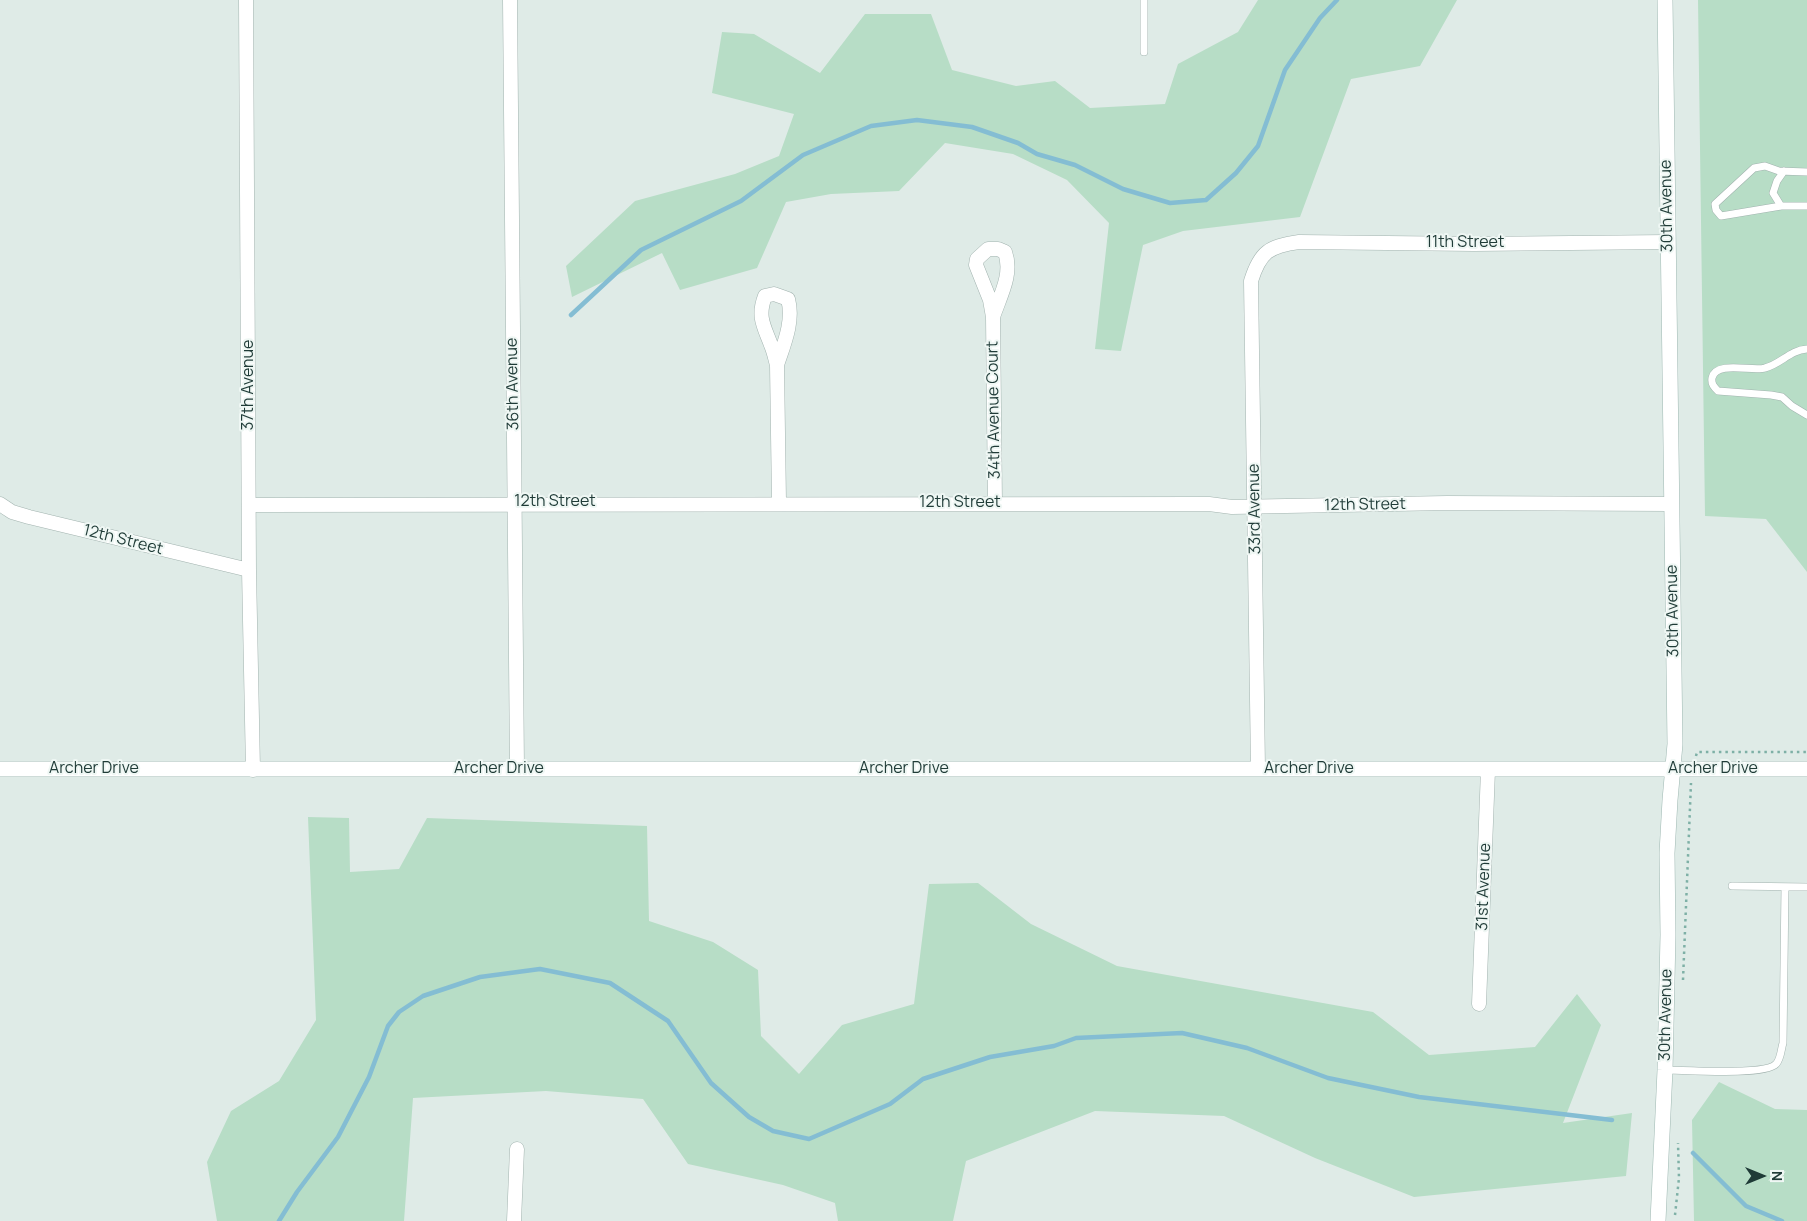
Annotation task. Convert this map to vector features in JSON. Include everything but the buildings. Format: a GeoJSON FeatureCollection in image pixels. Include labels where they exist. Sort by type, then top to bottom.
{"type":"FeatureCollection","features":[{"type":"Feature","properties":{"kind":"street","name":"37th Avenue"},"geometry":{"type":"LineString","coordinates":[[246,0],[249,570],[253,770]]}},
{"type":"Feature","properties":{"kind":"street","name":"36th Avenue"},"geometry":{"type":"LineString","coordinates":[[510,0],[516,768]]}},
{"type":"Feature","properties":{"kind":"street","name":"30th Avenue"},"geometry":{"type":"LineString","coordinates":[[1658,1221],[1665,1070],[1668,935],[1667,853],[1675,744],[1664,0]]}},
{"type":"Feature","properties":{"kind":"street","name":"11th Street"},"geometry":{"type":"LineString","coordinates":[[1264,253],[1274,246],[1299,242],[1474,244],[1668,242]]}},
{"type":"Feature","properties":{"kind":"street","name":"33rd Avenue"},"geometry":{"type":"LineString","coordinates":[[1258,769],[1251,281],[1254,269],[1264,253]]}},
{"type":"Feature","properties":{"kind":"street","name":"34th Avenue Court"},"geometry":{"type":"LineString","coordinates":[[993,317],[995,504]]}},
{"type":"Feature","properties":{"kind":"street"},"geometry":{"type":"LineString","coordinates":[[777,365],[779,502]]}},
{"type":"Feature","properties":{"kind":"street","name":"12th Street"},"geometry":{"type":"LineString","coordinates":[[250,505],[514,502],[1209,504],[1232,507],[1457,503],[1671,504]]}},
{"type":"Feature","properties":{"kind":"street","name":"12th Street"},"geometry":{"type":"LineString","coordinates":[[0,504],[12,512],[29,517],[249,570]]}},
{"type":"Feature","properties":{"kind":"street","name":"Archer Drive"},"geometry":{"type":"LineString","coordinates":[[0,769],[1807,769]]}},
{"type":"Feature","properties":{"kind":"street","name":"31st Avenue"},"geometry":{"type":"LineString","coordinates":[[1480,1004],[1488,770]]}},
{"type":"Feature","properties":{"kind":"street"},"geometry":{"type":"LineString","coordinates":[[514,1221],[516,1149]]}},
{"type":"Feature","properties":{"kind":"lane"},"geometry":{"type":"LineString","coordinates":[[1144,0],[1144,52]]}},
{"type":"Feature","properties":{"kind":"lane"},"geometry":{"type":"LineString","coordinates":[[1807,172],[1784,171],[1765,166],[1754,168],[1715,204],[1716,210],[1721,216],[1781,206],[1807,206]]}},
{"type":"Feature","properties":{"kind":"lane"},"geometry":{"type":"LineString","coordinates":[[1781,206],[1773,193],[1777,181],[1784,171]]}},
{"type":"Feature","properties":{"kind":"lane"},"geometry":{"type":"LineString","coordinates":[[1807,349],[1792,352],[1769,368],[1760,370],[1719,369],[1714,372],[1712,379],[1713,386],[1718,391],[1782,397],[1792,406],[1807,414]]}},
{"type":"Feature","properties":{"kind":"lane"},"geometry":{"type":"LineString","coordinates":[[1732,886],[1807,886]]}},
{"type":"Feature","properties":{"kind":"lane"},"geometry":{"type":"LineString","coordinates":[[1665,1070],[1746,1071],[1763,1070],[1776,1065],[1783,1043],[1785,887]]}},
{"type":"Feature","properties":{"kind":"path"},"geometry":{"type":"LineString","coordinates":[[1697,752],[1807,752]]}},
{"type":"Feature","properties":{"kind":"green space"},"geometry":{"type":"Polygon","coordinates":[[[1258,0],[1457,0],[1420,66],[1351,79],[1300,217],[1183,231],[1143,245],[1121,351],[1095,349],[1109,223],[1067,180],[1013,154],[945,143],[899,191],[831,194],[786,202],[757,268],[680,290],[662,253],[572,297],[566,266],[635,201],[735,174],[779,156],[794,114],[712,93],[722,32],[754,34],[820,73],[865,14],[931,14],[952,70],[1016,86],[1055,81],[1090,108],[1165,104],[1178,64],[1238,32],[1258,0]]]}},
{"type":"Feature","properties":{"kind":"green space"},"geometry":{"type":"Polygon","coordinates":[[[1698,0],[1807,0],[1807,572],[1766,519],[1705,516],[1698,0]]]}},
{"type":"Feature","properties":{"kind":"green space"},"geometry":{"type":"Polygon","coordinates":[[[308,817],[349,818],[350,872],[399,869],[427,818],[647,826],[649,921],[713,942],[758,970],[761,1036],[799,1074],[842,1025],[914,1004],[929,884],[978,883],[1031,924],[1117,966],[1373,1012],[1429,1055],[1535,1047],[1577,994],[1601,1025],[1563,1123],[1632,1113],[1626,1176],[1414,1197],[1315,1158],[1224,1116],[1095,1111],[966,1161],[953,1221],[838,1221],[835,1203],[783,1185],[688,1164],[643,1099],[546,1091],[413,1098],[404,1221],[217,1221],[207,1162],[231,1111],[279,1081],[316,1020],[308,817]]]}},
{"type":"Feature","properties":{"kind":"green space"},"geometry":{"type":"Polygon","coordinates":[[[1719,1082],[1775,1109],[1807,1110],[1807,1221],[1694,1221],[1692,1120],[1719,1082]]]}},
{"type":"Feature","properties":{"kind":"waterway"},"geometry":{"type":"LineString","coordinates":[[571,315],[641,250],[741,201],[803,155],[871,126],[917,120],[972,127],[1018,143],[1037,154],[1075,165],[1123,189],[1170,203],[1206,200],[1236,173],[1258,146],[1285,70],[1320,18],[1337,0]]}},
{"type":"Feature","properties":{"kind":"waterway"},"geometry":{"type":"LineString","coordinates":[[279,1221],[297,1192],[338,1137],[369,1077],[388,1026],[399,1012],[423,996],[480,977],[540,969],[610,983],[668,1021],[711,1083],[749,1117],[773,1131],[809,1139],[890,1104],[923,1079],[990,1057],[1054,1046],[1076,1038],[1182,1033],[1247,1048],[1328,1078],[1419,1097],[1612,1120]]}},
{"type":"Feature","properties":{"kind":"waterway"},"geometry":{"type":"LineString","coordinates":[[1693,1153],[1746,1206],[1782,1221]]}}]}
